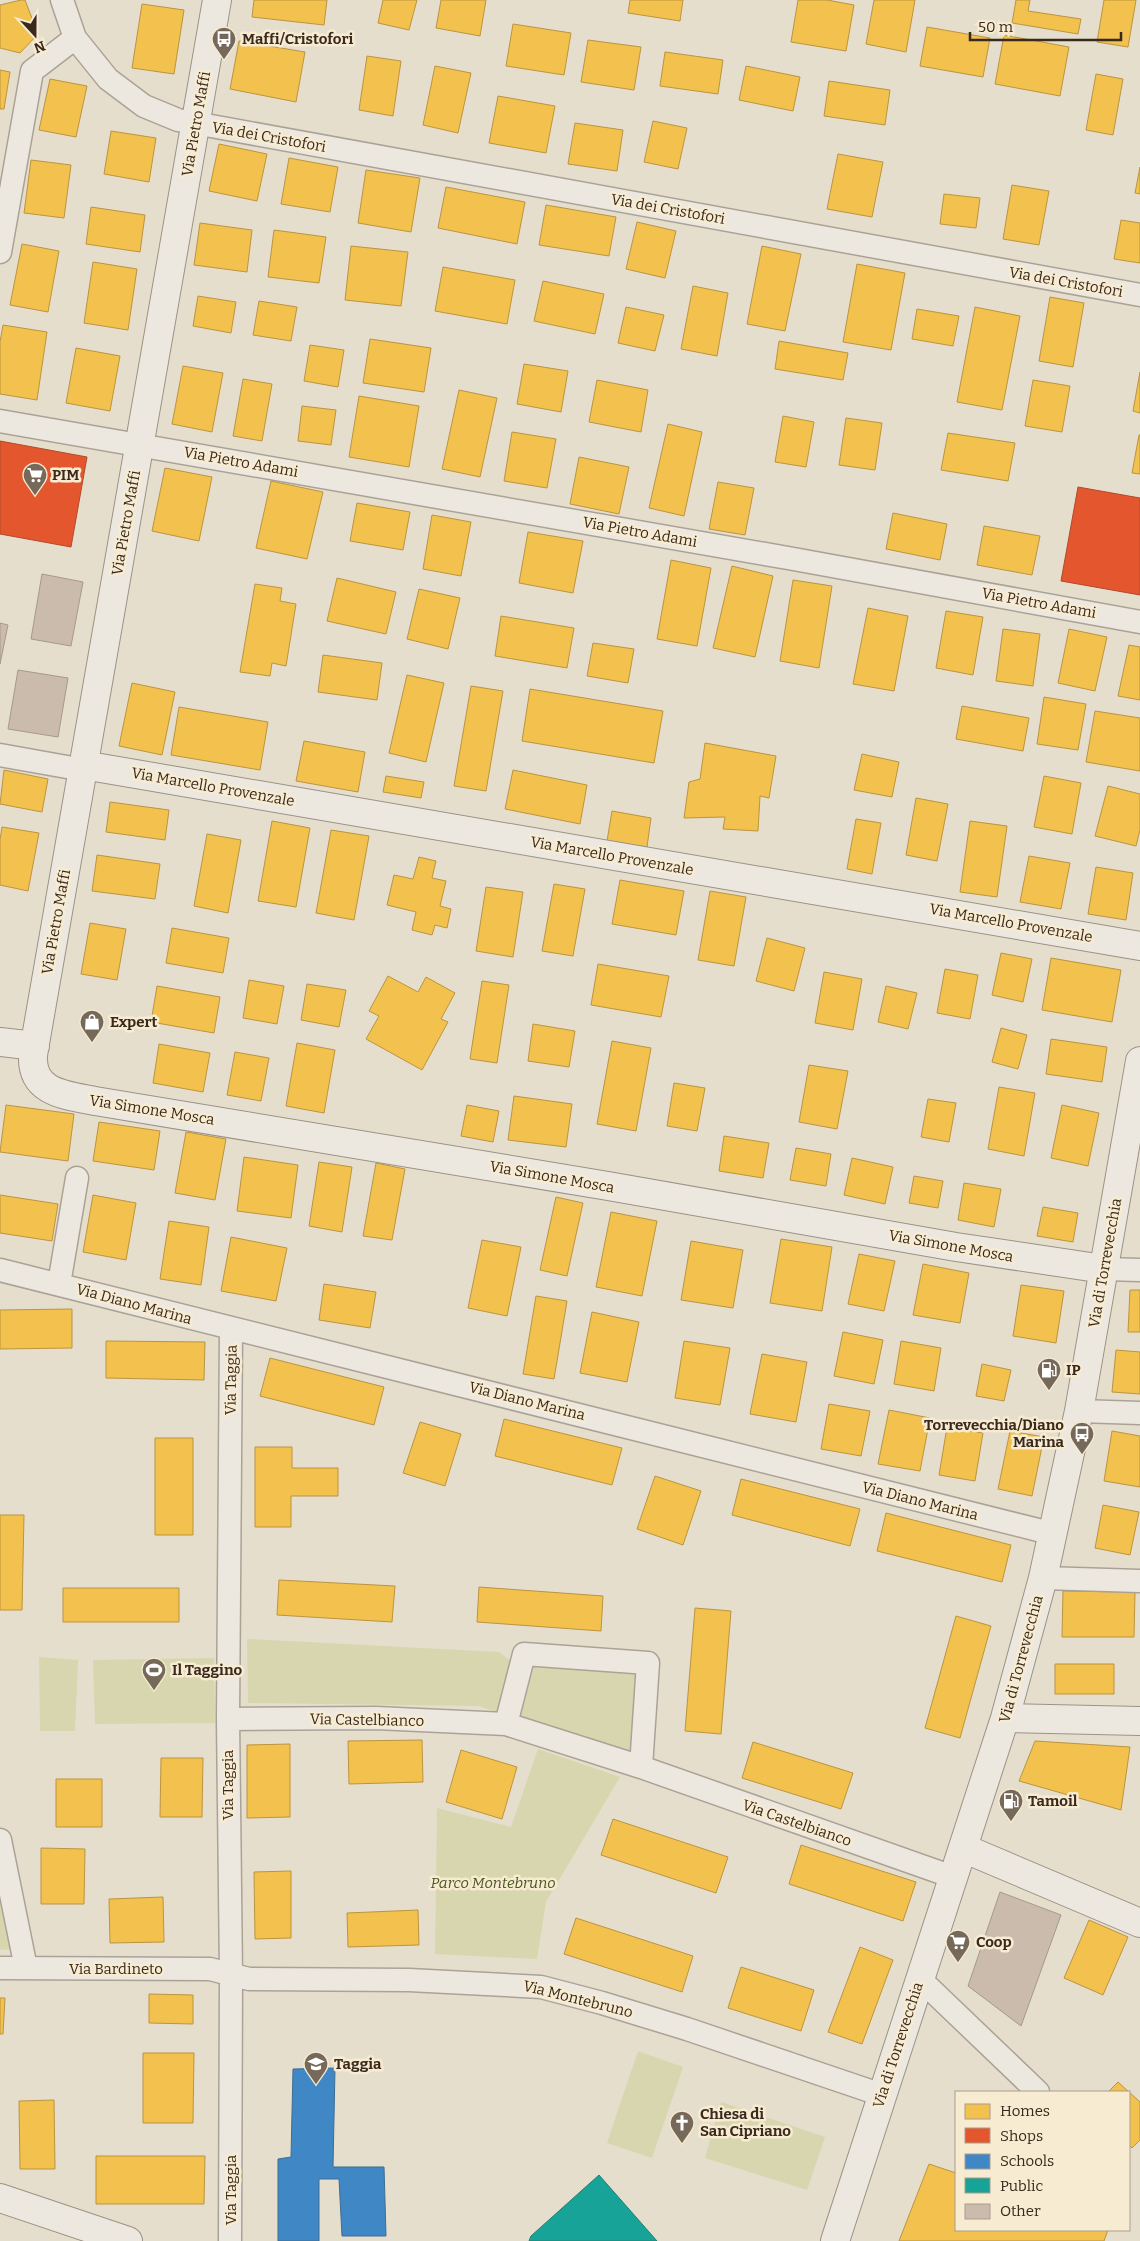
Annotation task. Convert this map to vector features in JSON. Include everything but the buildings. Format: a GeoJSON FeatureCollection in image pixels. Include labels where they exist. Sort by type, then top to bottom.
{"type":"FeatureCollection","features":[{"type":"Feature","properties":{"kind":"street","name":"Via dei Cristofori"},"geometry":{"type":"LineString","coordinates":[[62,0],[75,38],[118,89],[156,112],[196,124],[1140,295]]}},
{"type":"Feature","properties":{"kind":"street","name":"Via Pietro Maffi"},"geometry":{"type":"LineString","coordinates":[[35,1046],[75,766],[139,445],[217,0]]}},
{"type":"Feature","properties":{"kind":"street"},"geometry":{"type":"LineString","coordinates":[[0,252],[32,71],[75,38]]}},
{"type":"Feature","properties":{"kind":"street","name":"Via Pietro Adami"},"geometry":{"type":"LineString","coordinates":[[0,422],[1140,622]]}},
{"type":"Feature","properties":{"kind":"street"},"geometry":{"type":"LineString","coordinates":[[0,755],[75,766]]}},
{"type":"Feature","properties":{"kind":"street","name":"Via Marcello Provenzale"},"geometry":{"type":"LineString","coordinates":[[75,766],[1140,946]]}},
{"type":"Feature","properties":{"kind":"street"},"geometry":{"type":"LineString","coordinates":[[0,1042],[35,1046]]}},
{"type":"Feature","properties":{"kind":"street","name":"Via Simone Mosca"},"geometry":{"type":"LineString","coordinates":[[35,1046],[33,1069],[38,1080],[49,1088],[75,1097],[956,1247],[1104,1269]]}},
{"type":"Feature","properties":{"kind":"street","name":"Via di Torrevecchia"},"geometry":{"type":"LineString","coordinates":[[835,2241],[1005,1718],[1043,1578],[1079,1411],[1104,1269],[1135,1121],[1140,1061]]}},
{"type":"Feature","properties":{"kind":"street"},"geometry":{"type":"LineString","coordinates":[[59,1284],[77,1178]]}},
{"type":"Feature","properties":{"kind":"street"},"geometry":{"type":"LineString","coordinates":[[1104,1269],[1140,1270]]}},
{"type":"Feature","properties":{"kind":"street","name":"Via Diano Marina"},"geometry":{"type":"LineString","coordinates":[[0,1270],[231,1330],[411,1372],[1054,1534]]}},
{"type":"Feature","properties":{"kind":"street","name":"Via Taggia"},"geometry":{"type":"LineString","coordinates":[[230,2241],[231,1975],[228,1719],[231,1330]]}},
{"type":"Feature","properties":{"kind":"street"},"geometry":{"type":"LineString","coordinates":[[1079,1411],[1140,1413]]}},
{"type":"Feature","properties":{"kind":"street"},"geometry":{"type":"LineString","coordinates":[[1043,1578],[1140,1581]]}},
{"type":"Feature","properties":{"kind":"street"},"geometry":{"type":"LineString","coordinates":[[506,1724],[524,1654],[648,1662],[641,1767]]}},
{"type":"Feature","properties":{"kind":"street","name":"Via Castelbianco"},"geometry":{"type":"LineString","coordinates":[[228,1719],[376,1718],[506,1724],[641,1767],[953,1877]]}},
{"type":"Feature","properties":{"kind":"street"},"geometry":{"type":"LineString","coordinates":[[1005,1718],[1140,1721]]}},
{"type":"Feature","properties":{"kind":"street"},"geometry":{"type":"LineString","coordinates":[[0,1840],[26,1968]]}},
{"type":"Feature","properties":{"kind":"street"},"geometry":{"type":"LineString","coordinates":[[962,1848],[1140,1923]]}},
{"type":"Feature","properties":{"kind":"street","name":"Via Bardineto"},"geometry":{"type":"LineString","coordinates":[[0,1968],[210,1969],[231,1975]]}},
{"type":"Feature","properties":{"kind":"street","name":"Via Montebruno"},"geometry":{"type":"LineString","coordinates":[[231,1975],[249,1979],[409,1980],[541,1987],[687,2029],[882,2095]]}},
{"type":"Feature","properties":{"kind":"street"},"geometry":{"type":"LineString","coordinates":[[920,1979],[1037,2091]]}},
{"type":"Feature","properties":{"kind":"street"},"geometry":{"type":"LineString","coordinates":[[0,2198],[128,2241]]}},
{"type":"Feature","properties":{"kind":"green space"},"geometry":{"type":"Polygon","coordinates":[[[247,1639],[499,1652],[512,1662],[497,1712],[479,1706],[248,1703],[247,1639]]]}},
{"type":"Feature","properties":{"kind":"green space"},"geometry":{"type":"Polygon","coordinates":[[[39,1657],[78,1660],[75,1731],[40,1731],[39,1657]]]}},
{"type":"Feature","properties":{"kind":"green space","name":"Il Taggino"},"geometry":{"type":"Polygon","coordinates":[[[214,1658],[215,1723],[95,1724],[93,1660],[214,1658]]]}},
{"type":"Feature","properties":{"kind":"green space"},"geometry":{"type":"Polygon","coordinates":[[[532,1666],[639,1673],[631,1752],[518,1717],[532,1666]]]}},
{"type":"Feature","properties":{"kind":"green space","name":"Parco Montebruno"},"geometry":{"type":"Polygon","coordinates":[[[538,1749],[620,1777],[546,1902],[537,1959],[435,1954],[437,1808],[511,1827],[538,1749]]]}},
{"type":"Feature","properties":{"kind":"green space"},"geometry":{"type":"Polygon","coordinates":[[[0,1893],[12,1949],[0,1950],[0,1893]]]}},
{"type":"Feature","properties":{"kind":"green space"},"geometry":{"type":"Polygon","coordinates":[[[638,2051],[683,2067],[652,2158],[607,2143],[638,2051]]]}},
{"type":"Feature","properties":{"kind":"green space"},"geometry":{"type":"Polygon","coordinates":[[[721,2102],[825,2137],[807,2190],[705,2158],[721,2102]]]}},
{"type":"Feature","properties":{"kind":"place","name":"Maffi/Cristofori"},"geometry":{"type":"Point","coordinates":[224,60]}},
{"type":"Feature","properties":{"kind":"place","name":"PIM"},"geometry":{"type":"Point","coordinates":[35,496]}},
{"type":"Feature","properties":{"kind":"place","name":"Expert"},"geometry":{"type":"Point","coordinates":[92,1043]}},
{"type":"Feature","properties":{"kind":"place","name":"IP"},"geometry":{"type":"Point","coordinates":[1049,1391]}},
{"type":"Feature","properties":{"kind":"place","name":"Torrevecchia/Diano Marina"},"geometry":{"type":"Point","coordinates":[1082,1455]}},
{"type":"Feature","properties":{"kind":"place","name":"Il Taggino"},"geometry":{"type":"Point","coordinates":[154,1691]}},
{"type":"Feature","properties":{"kind":"place","name":"Tamoil"},"geometry":{"type":"Point","coordinates":[1011,1822]}},
{"type":"Feature","properties":{"kind":"place","name":"Coop"},"geometry":{"type":"Point","coordinates":[958,1963]}},
{"type":"Feature","properties":{"kind":"place","name":"Taggia"},"geometry":{"type":"Point","coordinates":[316,2085]}},
{"type":"Feature","properties":{"kind":"place","name":"Chiesa di San Cipriano"},"geometry":{"type":"Point","coordinates":[682,2144]}}]}
